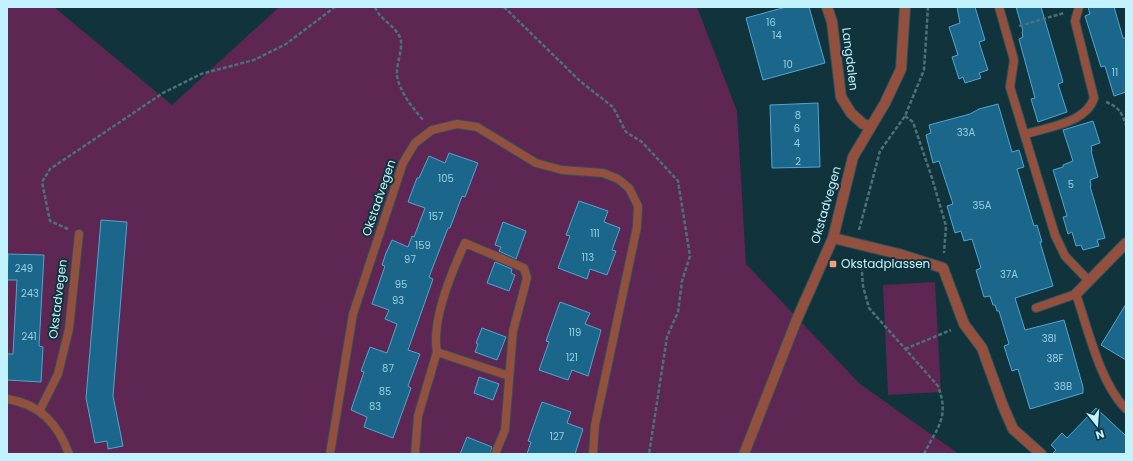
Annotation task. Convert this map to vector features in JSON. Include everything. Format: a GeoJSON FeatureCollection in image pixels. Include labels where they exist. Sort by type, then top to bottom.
{"type":"FeatureCollection","features":[{"type":"Feature","properties":{"kind":"street","name":"Langdalen"},"geometry":{"type":"LineString","coordinates":[[827,7],[832,22],[841,97],[851,113],[863,124],[871,126]]}},
{"type":"Feature","properties":{"kind":"street","name":"Okstadvegen"},"geometry":{"type":"LineString","coordinates":[[744,454],[797,319],[833,238],[853,157],[885,103],[901,69],[904,7]]}},
{"type":"Feature","properties":{"kind":"street"},"geometry":{"type":"LineString","coordinates":[[833,238],[899,254],[943,268],[964,324],[982,348],[1002,406],[1013,429],[1041,454]]}},
{"type":"Feature","properties":{"kind":"street"},"geometry":{"type":"LineString","coordinates":[[1076,294],[1126,243]]}},
{"type":"Feature","properties":{"kind":"lane"},"geometry":{"type":"LineString","coordinates":[[999,7],[1014,60],[1010,87],[1026,134],[1055,235],[1065,256],[1089,281]]}},
{"type":"Feature","properties":{"kind":"lane"},"geometry":{"type":"LineString","coordinates":[[1026,134],[1084,114],[1092,104],[1094,98],[1075,21],[1078,8]]}},
{"type":"Feature","properties":{"kind":"lane","name":"Okstadvegen"},"geometry":{"type":"LineString","coordinates":[[330,454],[353,314],[403,163],[415,143],[432,130],[457,124],[478,127],[536,163],[562,170],[604,173],[618,179],[629,188],[638,206],[637,227],[595,425],[593,454]]}},
{"type":"Feature","properties":{"kind":"lane","name":"Okstadvegen"},"geometry":{"type":"LineString","coordinates":[[40,410],[58,374],[69,329],[79,234]]}},
{"type":"Feature","properties":{"kind":"lane"},"geometry":{"type":"LineString","coordinates":[[415,454],[418,416],[437,352],[435,342],[447,282],[465,243],[524,268],[527,278],[513,331],[505,430],[495,454]]}},
{"type":"Feature","properties":{"kind":"lane"},"geometry":{"type":"LineString","coordinates":[[1036,308],[1076,294],[1103,374],[1111,390],[1126,409]]}},
{"type":"Feature","properties":{"kind":"lane"},"geometry":{"type":"LineString","coordinates":[[437,352],[509,376]]}},
{"type":"Feature","properties":{"kind":"lane"},"geometry":{"type":"LineString","coordinates":[[7,399],[18,401],[40,410],[55,425],[69,454]]}},
{"type":"Feature","properties":{"kind":"path"},"geometry":{"type":"LineString","coordinates":[[79,234],[50,221],[42,182],[50,169],[163,93],[201,74],[254,60],[286,44],[334,7]]}},
{"type":"Feature","properties":{"kind":"path"},"geometry":{"type":"LineString","coordinates":[[375,7],[384,20],[396,30],[401,41],[397,75],[404,94],[419,116],[432,130]]}},
{"type":"Feature","properties":{"kind":"path"},"geometry":{"type":"LineString","coordinates":[[924,454],[943,416],[944,401],[938,386],[869,308],[864,286],[863,264],[855,244],[880,151],[904,116],[924,70],[928,7]]}},
{"type":"Feature","properties":{"kind":"path"},"geometry":{"type":"LineString","coordinates":[[1005,30],[1078,8]]}},
{"type":"Feature","properties":{"kind":"path"},"geometry":{"type":"LineString","coordinates":[[1094,98],[1114,105],[1122,111],[1126,125]]}},
{"type":"Feature","properties":{"kind":"path"},"geometry":{"type":"LineString","coordinates":[[904,116],[913,122],[946,226],[943,268]]}},
{"type":"Feature","properties":{"kind":"path"},"geometry":{"type":"LineString","coordinates":[[905,349],[964,324]]}},
{"type":"Feature","properties":{"kind":"shaded area"},"geometry":{"type":"Polygon","coordinates":[[[7,7],[54,7],[172,105],[279,7],[697,7],[737,111],[746,264],[860,384],[959,454],[7,454],[7,7]]]}},
{"type":"Feature","properties":{"kind":"shaded area"},"geometry":{"type":"Polygon","coordinates":[[[935,282],[941,392],[888,395],[883,285],[935,282]]]}},
{"type":"Feature","properties":{"kind":"building"},"geometry":{"type":"Polygon","coordinates":[[[786,7],[809,7],[825,63],[763,80],[746,18],[786,7]]]}},
{"type":"Feature","properties":{"kind":"building"},"geometry":{"type":"Polygon","coordinates":[[[957,7],[975,7],[985,40],[979,42],[988,70],[979,73],[981,78],[965,83],[963,77],[959,79],[952,57],[958,55],[949,27],[960,23],[957,7]]]}},
{"type":"Feature","properties":{"kind":"building"},"geometry":{"type":"Polygon","coordinates":[[[1016,7],[1041,7],[1063,82],[1058,84],[1067,112],[1038,122],[1031,99],[1035,98],[1019,39],[1023,37],[1023,31],[1016,7]]]}},
{"type":"Feature","properties":{"kind":"building"},"geometry":{"type":"Polygon","coordinates":[[[1088,7],[1114,7],[1123,38],[1126,38],[1126,92],[1114,96],[1105,66],[1101,67],[1085,16],[1090,14],[1088,7]]]}},
{"type":"Feature","properties":{"kind":"building"},"geometry":{"type":"Polygon","coordinates":[[[818,103],[820,167],[772,168],[770,105],[818,103]]]}},
{"type":"Feature","properties":{"kind":"building"},"geometry":{"type":"Polygon","coordinates":[[[998,104],[1012,152],[1019,150],[1024,167],[1017,169],[1034,226],[1037,225],[1042,242],[1040,242],[1053,286],[1015,298],[1025,330],[1064,320],[1083,387],[1083,393],[1030,409],[1018,369],[1012,371],[1004,346],[1009,344],[999,311],[997,311],[995,305],[993,305],[990,296],[984,297],[976,270],[981,268],[972,239],[964,241],[961,231],[955,233],[947,206],[953,204],[939,161],[933,163],[926,135],[931,133],[929,125],[970,114],[979,109],[998,104]]]}},
{"type":"Feature","properties":{"kind":"building"},"geometry":{"type":"Polygon","coordinates":[[[1093,121],[1100,143],[1091,146],[1098,177],[1090,180],[1090,186],[1105,238],[1097,240],[1099,246],[1083,250],[1081,245],[1076,246],[1072,232],[1068,234],[1063,217],[1067,216],[1053,170],[1063,167],[1063,165],[1073,161],[1063,130],[1093,121]]]}},
{"type":"Feature","properties":{"kind":"building"},"geometry":{"type":"Polygon","coordinates":[[[449,153],[478,163],[465,197],[462,196],[450,228],[448,228],[429,277],[433,279],[408,350],[420,354],[408,386],[411,388],[393,438],[364,427],[367,417],[351,410],[364,372],[361,371],[370,347],[387,353],[397,324],[385,319],[389,310],[372,304],[385,266],[382,265],[386,253],[392,240],[408,247],[412,236],[414,237],[425,208],[408,202],[417,178],[419,178],[429,156],[445,163],[449,153]]]}},
{"type":"Feature","properties":{"kind":"building"},"geometry":{"type":"Polygon","coordinates":[[[579,201],[608,211],[604,222],[620,228],[612,250],[616,251],[607,275],[590,269],[587,279],[558,268],[570,236],[566,235],[579,201]]]}},
{"type":"Feature","properties":{"kind":"building"},"geometry":{"type":"Polygon","coordinates":[[[101,220],[127,222],[113,396],[123,446],[108,449],[107,441],[95,443],[86,398],[101,220]]]}},
{"type":"Feature","properties":{"kind":"building"},"geometry":{"type":"Polygon","coordinates":[[[503,222],[526,231],[516,259],[499,251],[501,247],[495,245],[503,222]]]}},
{"type":"Feature","properties":{"kind":"building"},"geometry":{"type":"Polygon","coordinates":[[[8,254],[44,255],[39,346],[43,347],[41,382],[7,380],[7,354],[13,354],[17,280],[7,280],[8,254]]]}},
{"type":"Feature","properties":{"kind":"building"},"geometry":{"type":"Polygon","coordinates":[[[495,262],[512,269],[511,273],[515,275],[509,291],[487,283],[495,262]]]}},
{"type":"Feature","properties":{"kind":"building"},"geometry":{"type":"Polygon","coordinates":[[[560,302],[590,313],[585,324],[601,330],[588,376],[572,370],[568,380],[539,370],[549,342],[546,341],[560,302]]]}},
{"type":"Feature","properties":{"kind":"building"},"geometry":{"type":"Polygon","coordinates":[[[1126,304],[1126,360],[1101,345],[1126,304]]]}},
{"type":"Feature","properties":{"kind":"building"},"geometry":{"type":"Polygon","coordinates":[[[482,328],[506,337],[497,360],[475,352],[478,344],[476,343],[482,328]]]}},
{"type":"Feature","properties":{"kind":"building"},"geometry":{"type":"Polygon","coordinates":[[[479,377],[499,384],[493,400],[474,393],[479,377]]]}},
{"type":"Feature","properties":{"kind":"building"},"geometry":{"type":"Polygon","coordinates":[[[542,402],[571,412],[567,423],[583,429],[575,454],[527,454],[531,442],[528,441],[542,402]]]}},
{"type":"Feature","properties":{"kind":"building"},"geometry":{"type":"Polygon","coordinates":[[[1096,408],[1126,436],[1126,454],[1052,454],[1056,450],[1051,445],[1062,433],[1067,438],[1096,408]]]}},
{"type":"Feature","properties":{"kind":"building"},"geometry":{"type":"Polygon","coordinates":[[[467,437],[492,447],[490,454],[460,454],[467,437]]]}},
{"type":"Feature","properties":{"kind":"place","name":"Okstadplassen"},"geometry":{"type":"Point","coordinates":[833,264]}}]}
